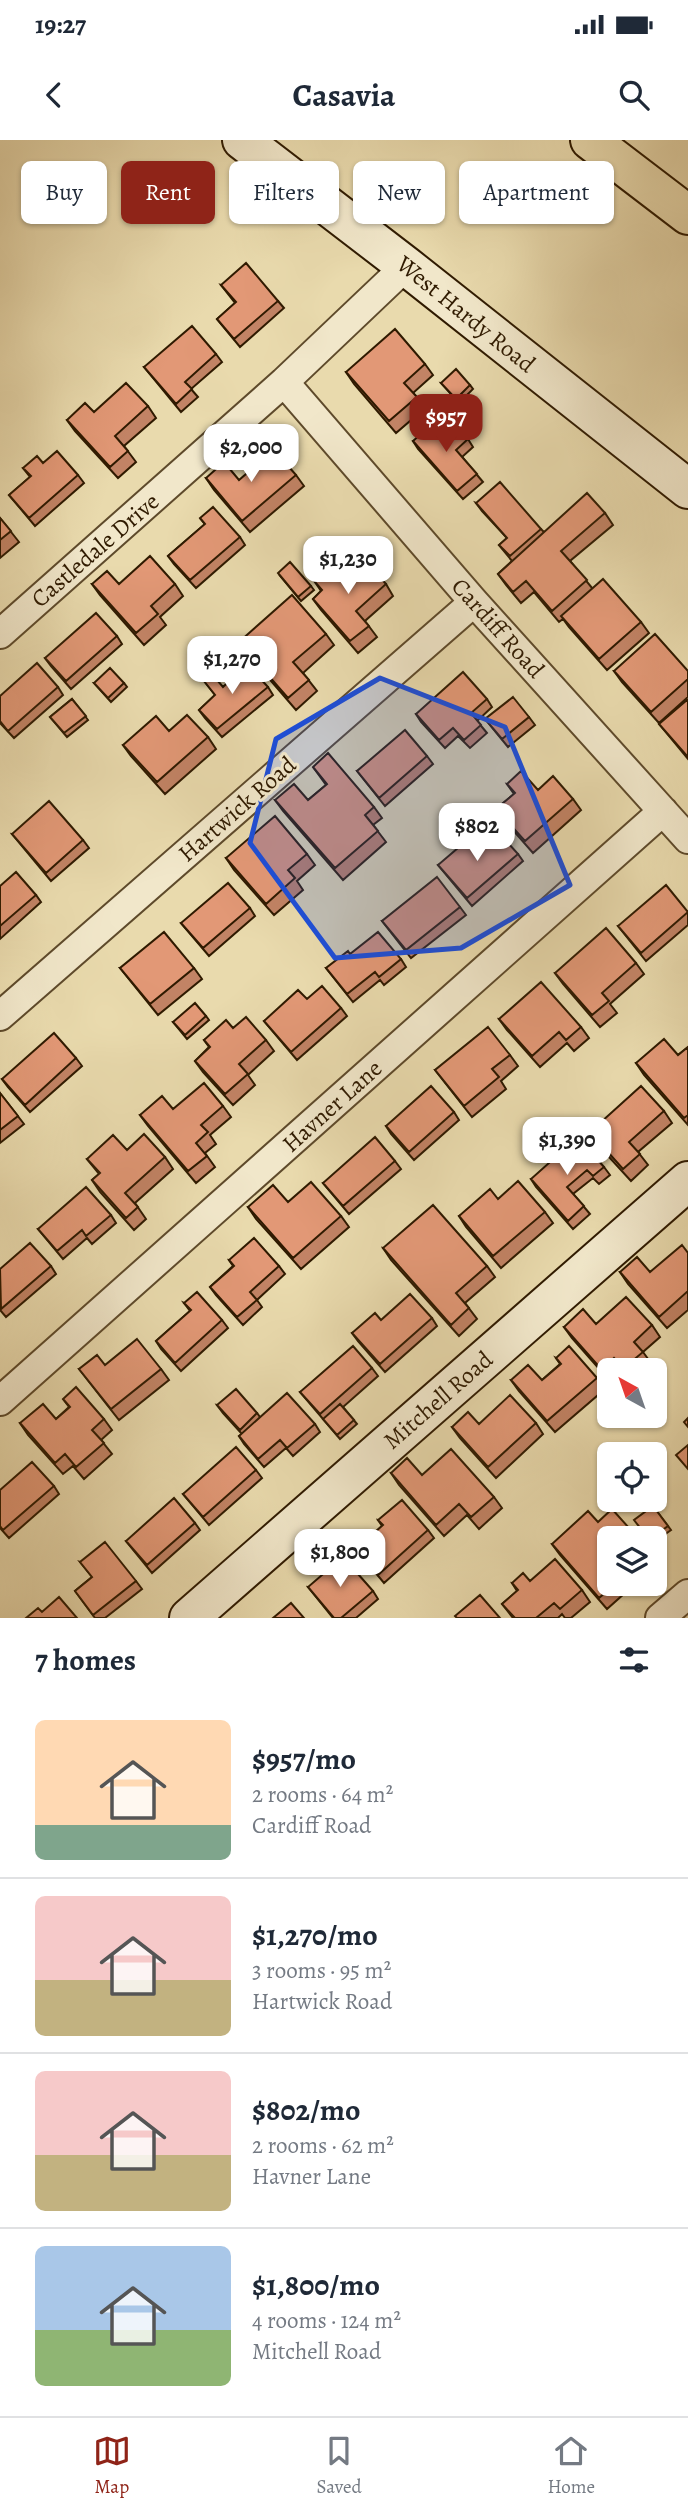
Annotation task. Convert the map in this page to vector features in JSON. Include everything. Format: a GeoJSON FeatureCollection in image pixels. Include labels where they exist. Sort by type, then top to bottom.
{"type":"FeatureCollection","features":[{"type":"Feature","properties":{"kind":"highway"},"geometry":{"type":"LineString","coordinates":[[590,140],[688,215]]}},
{"type":"Feature","properties":{"kind":"street","name":"West Hardy Road"},"geometry":{"type":"LineString","coordinates":[[243,140],[688,489]]}},
{"type":"Feature","properties":{"kind":"street","name":"Castledale Drive"},"geometry":{"type":"LineString","coordinates":[[0,634],[285,382],[407,266]]}},
{"type":"Feature","properties":{"kind":"street","name":"Cardiff Road"},"geometry":{"type":"LineString","coordinates":[[285,382],[474,602],[688,839]]}},
{"type":"Feature","properties":{"kind":"street","name":"Hartwick Road"},"geometry":{"type":"LineString","coordinates":[[0,1016],[474,602]]}},
{"type":"Feature","properties":{"kind":"street","name":"Havner Lane"},"geometry":{"type":"LineString","coordinates":[[0,1401],[663,811]]}},
{"type":"Feature","properties":{"kind":"street","name":"Mitchell Road"},"geometry":{"type":"LineString","coordinates":[[189,1618],[688,1181]]}},
{"type":"Feature","properties":{"kind":"street"},"geometry":{"type":"LineString","coordinates":[[660,1618],[688,1594]]}},
{"type":"Feature","properties":{"kind":"highlighted area"},"geometry":{"type":"Polygon","coordinates":[[[380,678],[505,727],[570,885],[461,948],[335,958],[250,843],[276,739],[380,678]]]}},
{"type":"Feature","properties":{"kind":"building"},"geometry":{"type":"Polygon","coordinates":[[[246,263],[278,301],[234,339],[217,319],[236,302],[221,285],[246,263]]]}},
{"type":"Feature","properties":{"kind":"building"},"geometry":{"type":"Polygon","coordinates":[[[192,326],[216,354],[185,382],[192,389],[176,404],[144,367],[192,326]]]}},
{"type":"Feature","properties":{"kind":"building"},"geometry":{"type":"Polygon","coordinates":[[[395,329],[425,364],[404,383],[417,397],[389,421],[346,372],[395,329]]]}},
{"type":"Feature","properties":{"kind":"building"},"geometry":{"type":"Polygon","coordinates":[[[456,369],[470,385],[456,399],[441,383],[456,369]]]}},
{"type":"Feature","properties":{"kind":"building"},"geometry":{"type":"Polygon","coordinates":[[[126,383],[148,406],[115,436],[128,451],[110,467],[67,420],[85,403],[94,412],[126,383]]]}},
{"type":"Feature","properties":{"kind":"building"},"geometry":{"type":"Polygon","coordinates":[[[433,423],[441,432],[452,423],[468,439],[456,450],[477,474],[457,491],[413,441],[433,423]]]}},
{"type":"Feature","properties":{"kind":"building"},"geometry":{"type":"Polygon","coordinates":[[[274,450],[296,475],[242,521],[206,478],[224,462],[239,480],[274,450]]]}},
{"type":"Feature","properties":{"kind":"building"},"geometry":{"type":"Polygon","coordinates":[[[57,451],[78,475],[29,518],[9,495],[31,476],[23,468],[37,456],[43,463],[57,451]]]}},
{"type":"Feature","properties":{"kind":"building"},"geometry":{"type":"Polygon","coordinates":[[[500,482],[541,529],[510,556],[499,545],[507,538],[476,503],[500,482]]]}},
{"type":"Feature","properties":{"kind":"building"},"geometry":{"type":"Polygon","coordinates":[[[587,493],[605,513],[561,551],[587,580],[552,611],[526,581],[513,592],[498,574],[587,493]]]}},
{"type":"Feature","properties":{"kind":"building"},"geometry":{"type":"Polygon","coordinates":[[[213,507],[240,537],[190,580],[168,556],[205,524],[200,518],[213,507]]]}},
{"type":"Feature","properties":{"kind":"building"},"geometry":{"type":"Polygon","coordinates":[[[0,518],[11,531],[0,540],[0,518]]]}},
{"type":"Feature","properties":{"kind":"building"},"geometry":{"type":"Polygon","coordinates":[[[150,556],[175,584],[151,606],[158,614],[136,633],[92,584],[107,571],[119,584],[150,556]]]}},
{"type":"Feature","properties":{"kind":"building"},"geometry":{"type":"Polygon","coordinates":[[[361,556],[386,584],[356,611],[369,626],[350,641],[313,599],[322,590],[315,582],[329,570],[336,578],[361,556]]]}},
{"type":"Feature","properties":{"kind":"building"},"geometry":{"type":"Polygon","coordinates":[[[290,562],[311,586],[298,597],[278,573],[290,562]]]}},
{"type":"Feature","properties":{"kind":"building"},"geometry":{"type":"Polygon","coordinates":[[[603,579],[641,622],[599,659],[561,616],[603,579]]]}},
{"type":"Feature","properties":{"kind":"building"},"geometry":{"type":"Polygon","coordinates":[[[292,595],[326,634],[293,662],[309,680],[288,698],[239,642],[292,595]]]}},
{"type":"Feature","properties":{"kind":"building"},"geometry":{"type":"Polygon","coordinates":[[[96,613],[117,636],[66,681],[45,658],[96,613]]]}},
{"type":"Feature","properties":{"kind":"building"},"geometry":{"type":"Polygon","coordinates":[[[655,634],[688,671],[688,679],[651,712],[614,671],[655,634]]]}},
{"type":"Feature","properties":{"kind":"building"},"geometry":{"type":"Polygon","coordinates":[[[37,663],[58,687],[8,731],[0,721],[0,696],[37,663]]]}},
{"type":"Feature","properties":{"kind":"building"},"geometry":{"type":"Polygon","coordinates":[[[247,664],[268,687],[217,729],[199,710],[215,695],[204,681],[212,674],[223,687],[247,664]]]}},
{"type":"Feature","properties":{"kind":"building"},"geometry":{"type":"Polygon","coordinates":[[[110,668],[124,683],[108,698],[94,683],[110,668]]]}},
{"type":"Feature","properties":{"kind":"building"},"geometry":{"type":"Polygon","coordinates":[[[463,672],[487,699],[471,713],[481,725],[464,740],[453,728],[439,740],[416,714],[463,672]]]}},
{"type":"Feature","properties":{"kind":"building"},"geometry":{"type":"Polygon","coordinates":[[[513,697],[529,717],[502,739],[485,719],[513,697]]]}},
{"type":"Feature","properties":{"kind":"building"},"geometry":{"type":"Polygon","coordinates":[[[72,699],[86,716],[64,733],[50,717],[72,699]]]}},
{"type":"Feature","properties":{"kind":"building"},"geometry":{"type":"Polygon","coordinates":[[[688,700],[688,757],[659,724],[688,700]]]}},
{"type":"Feature","properties":{"kind":"building"},"geometry":{"type":"Polygon","coordinates":[[[187,715],[208,737],[157,782],[123,745],[156,716],[169,731],[187,715]]]}},
{"type":"Feature","properties":{"kind":"building"},"geometry":{"type":"Polygon","coordinates":[[[405,730],[427,756],[379,798],[357,771],[405,730]]]}},
{"type":"Feature","properties":{"kind":"building"},"geometry":{"type":"Polygon","coordinates":[[[328,753],[374,807],[365,815],[378,831],[335,868],[275,800],[294,784],[308,800],[327,784],[313,767],[328,753]]]}},
{"type":"Feature","properties":{"kind":"building"},"geometry":{"type":"Polygon","coordinates":[[[521,771],[538,790],[553,776],[573,799],[525,841],[496,809],[515,793],[507,784],[521,771]]]}},
{"type":"Feature","properties":{"kind":"building"},"geometry":{"type":"Polygon","coordinates":[[[49,801],[83,840],[46,873],[12,834],[49,801]]]}},
{"type":"Feature","properties":{"kind":"building"},"geometry":{"type":"Polygon","coordinates":[[[275,816],[307,854],[288,870],[295,878],[266,904],[226,858],[275,816]]]}},
{"type":"Feature","properties":{"kind":"building"},"geometry":{"type":"Polygon","coordinates":[[[497,831],[518,854],[467,898],[438,865],[465,842],[473,851],[497,831]]]}},
{"type":"Feature","properties":{"kind":"building"},"geometry":{"type":"Polygon","coordinates":[[[16,872],[36,895],[0,926],[0,886],[16,872]]]}},
{"type":"Feature","properties":{"kind":"building"},"geometry":{"type":"Polygon","coordinates":[[[437,877],[460,907],[406,950],[382,921],[437,877]]]}},
{"type":"Feature","properties":{"kind":"building"},"geometry":{"type":"Polygon","coordinates":[[[228,883],[250,908],[203,948],[181,923],[228,883]]]}},
{"type":"Feature","properties":{"kind":"building"},"geometry":{"type":"Polygon","coordinates":[[[666,885],[688,912],[641,953],[618,926],[666,885]]]}},
{"type":"Feature","properties":{"kind":"building"},"geometry":{"type":"Polygon","coordinates":[[[606,928],[636,963],[602,993],[609,1001],[592,1015],[555,973],[606,928]]]}},
{"type":"Feature","properties":{"kind":"building"},"geometry":{"type":"Polygon","coordinates":[[[164,932],[194,968],[150,1004],[120,968],[164,932]]]}},
{"type":"Feature","properties":{"kind":"building"},"geometry":{"type":"Polygon","coordinates":[[[378,932],[401,959],[379,977],[375,972],[347,994],[326,968],[348,951],[350,954],[378,932]]]}},
{"type":"Feature","properties":{"kind":"building"},"geometry":{"type":"Polygon","coordinates":[[[541,982],[581,1027],[566,1040],[559,1032],[532,1056],[499,1019],[541,982]]]}},
{"type":"Feature","properties":{"kind":"building"},"geometry":{"type":"Polygon","coordinates":[[[322,986],[341,1008],[291,1052],[264,1021],[298,990],[307,999],[322,986]]]}},
{"type":"Feature","properties":{"kind":"building"},"geometry":{"type":"Polygon","coordinates":[[[195,1003],[206,1016],[185,1035],[173,1022],[195,1003]]]}},
{"type":"Feature","properties":{"kind":"building"},"geometry":{"type":"Polygon","coordinates":[[[246,1017],[266,1040],[239,1064],[248,1074],[225,1094],[195,1061],[210,1047],[204,1040],[226,1020],[233,1028],[246,1017]]]}},
{"type":"Feature","properties":{"kind":"building"},"geometry":{"type":"Polygon","coordinates":[[[488,1027],[510,1055],[492,1069],[499,1077],[464,1106],[435,1070],[488,1027]]]}},
{"type":"Feature","properties":{"kind":"building"},"geometry":{"type":"Polygon","coordinates":[[[54,1033],[76,1058],[25,1105],[2,1079],[54,1033]]]}},
{"type":"Feature","properties":{"kind":"building"},"geometry":{"type":"Polygon","coordinates":[[[664,1039],[678,1055],[688,1047],[688,1115],[684,1118],[636,1063],[664,1039]]]}},
{"type":"Feature","properties":{"kind":"building"},"geometry":{"type":"Polygon","coordinates":[[[204,1083],[223,1106],[201,1125],[208,1132],[196,1143],[207,1156],[188,1171],[140,1115],[162,1096],[173,1109],[204,1083]]]}},
{"type":"Feature","properties":{"kind":"building"},"geometry":{"type":"Polygon","coordinates":[[[431,1086],[454,1112],[409,1152],[386,1126],[431,1086]]]}},
{"type":"Feature","properties":{"kind":"building"},"geometry":{"type":"Polygon","coordinates":[[[641,1086],[664,1111],[629,1142],[640,1154],[623,1169],[590,1132],[641,1086]]]}},
{"type":"Feature","properties":{"kind":"building"},"geometry":{"type":"Polygon","coordinates":[[[0,1093],[18,1116],[0,1130],[0,1093]]]}},
{"type":"Feature","properties":{"kind":"building"},"geometry":{"type":"Polygon","coordinates":[[[144,1134],[165,1157],[125,1193],[138,1207],[126,1218],[92,1180],[100,1173],[87,1159],[113,1135],[127,1150],[144,1134]]]}},
{"type":"Feature","properties":{"kind":"building"},"geometry":{"type":"Polygon","coordinates":[[[375,1137],[395,1161],[343,1206],[323,1183],[375,1137]]]}},
{"type":"Feature","properties":{"kind":"building"},"geometry":{"type":"Polygon","coordinates":[[[578,1137],[604,1167],[593,1176],[587,1170],[567,1187],[584,1206],[568,1221],[531,1179],[578,1137]]]}},
{"type":"Feature","properties":{"kind":"building"},"geometry":{"type":"Polygon","coordinates":[[[518,1181],[545,1212],[493,1256],[459,1216],[490,1189],[498,1199],[518,1181]]]}},
{"type":"Feature","properties":{"kind":"building"},"geometry":{"type":"Polygon","coordinates":[[[311,1182],[341,1216],[293,1258],[248,1207],[273,1185],[288,1202],[311,1182]]]}},
{"type":"Feature","properties":{"kind":"building"},"geometry":{"type":"Polygon","coordinates":[[[86,1187],[111,1215],[86,1236],[82,1230],[57,1251],[38,1229],[86,1187]]]}},
{"type":"Feature","properties":{"kind":"building"},"geometry":{"type":"Polygon","coordinates":[[[433,1205],[487,1266],[456,1293],[469,1308],[451,1325],[383,1248],[433,1205]]]}},
{"type":"Feature","properties":{"kind":"building"},"geometry":{"type":"Polygon","coordinates":[[[254,1238],[279,1266],[250,1292],[257,1300],[237,1317],[210,1287],[234,1266],[229,1260],[254,1238]]]}},
{"type":"Feature","properties":{"kind":"building"},"geometry":{"type":"Polygon","coordinates":[[[30,1243],[51,1266],[1,1309],[0,1269],[30,1243]]]}},
{"type":"Feature","properties":{"kind":"building"},"geometry":{"type":"Polygon","coordinates":[[[682,1245],[688,1253],[688,1291],[659,1317],[620,1272],[637,1257],[650,1272],[682,1245]]]}},
{"type":"Feature","properties":{"kind":"building"},"geometry":{"type":"Polygon","coordinates":[[[197,1292],[222,1320],[175,1363],[156,1341],[191,1310],[184,1303],[197,1292]]]}},
{"type":"Feature","properties":{"kind":"building"},"geometry":{"type":"Polygon","coordinates":[[[410,1294],[432,1318],[380,1364],[352,1333],[375,1313],[381,1320],[410,1294]]]}},
{"type":"Feature","properties":{"kind":"building"},"geometry":{"type":"Polygon","coordinates":[[[626,1297],[652,1325],[634,1342],[643,1352],[636,1358],[597,1358],[597,1364],[564,1327],[583,1309],[596,1324],[626,1297]]]}},
{"type":"Feature","properties":{"kind":"building"},"geometry":{"type":"Polygon","coordinates":[[[137,1339],[161,1369],[111,1409],[79,1369],[97,1355],[105,1365],[137,1339]]]}},
{"type":"Feature","properties":{"kind":"building"},"geometry":{"type":"Polygon","coordinates":[[[353,1346],[372,1368],[320,1414],[300,1392],[353,1346]]]}},
{"type":"Feature","properties":{"kind":"building"},"geometry":{"type":"Polygon","coordinates":[[[569,1346],[597,1378],[547,1421],[511,1380],[528,1365],[542,1380],[561,1364],[556,1358],[569,1346]]]}},
{"type":"Feature","properties":{"kind":"building"},"geometry":{"type":"Polygon","coordinates":[[[76,1387],[104,1419],[92,1430],[104,1443],[76,1467],[65,1454],[55,1463],[20,1423],[43,1404],[56,1419],[70,1407],[63,1399],[76,1387]]]}},
{"type":"Feature","properties":{"kind":"building"},"geometry":{"type":"Polygon","coordinates":[[[236,1389],[257,1413],[240,1430],[217,1405],[236,1389]]]}},
{"type":"Feature","properties":{"kind":"building"},"geometry":{"type":"Polygon","coordinates":[[[287,1393],[315,1424],[287,1448],[280,1440],[258,1459],[239,1436],[287,1393]]]}},
{"type":"Feature","properties":{"kind":"building"},"geometry":{"type":"Polygon","coordinates":[[[510,1395],[536,1423],[488,1467],[452,1427],[468,1412],[479,1424],[510,1395]]]}},
{"type":"Feature","properties":{"kind":"building"},"geometry":{"type":"Polygon","coordinates":[[[340,1404],[354,1420],[337,1435],[323,1419],[340,1404]]]}},
{"type":"Feature","properties":{"kind":"building"},"geometry":{"type":"Polygon","coordinates":[[[688,1445],[688,1469],[676,1455],[688,1445]]]}},
{"type":"Feature","properties":{"kind":"building"},"geometry":{"type":"Polygon","coordinates":[[[236,1447],[256,1470],[203,1517],[183,1494],[236,1447]]]}},
{"type":"Feature","properties":{"kind":"building"},"geometry":{"type":"Polygon","coordinates":[[[451,1449],[494,1497],[471,1517],[459,1504],[436,1525],[391,1473],[407,1458],[422,1475],[451,1449]]]}},
{"type":"Feature","properties":{"kind":"building"},"geometry":{"type":"Polygon","coordinates":[[[32,1462],[54,1486],[3,1530],[0,1526],[0,1490],[32,1462]]]}},
{"type":"Feature","properties":{"kind":"building"},"geometry":{"type":"Polygon","coordinates":[[[174,1498],[195,1523],[147,1565],[126,1541],[174,1498]]]}},
{"type":"Feature","properties":{"kind":"building"},"geometry":{"type":"Polygon","coordinates":[[[402,1500],[428,1530],[378,1575],[356,1549],[383,1525],[378,1520],[402,1500]]]}},
{"type":"Feature","properties":{"kind":"building"},"geometry":{"type":"Polygon","coordinates":[[[588,1511],[598,1522],[609,1512],[615,1512],[627,1526],[597,1526],[597,1596],[552,1544],[588,1511]]]}},
{"type":"Feature","properties":{"kind":"building"},"geometry":{"type":"Polygon","coordinates":[[[645,1512],[658,1512],[668,1526],[639,1526],[634,1520],[645,1512]]]}},
{"type":"Feature","properties":{"kind":"building"},"geometry":{"type":"Polygon","coordinates":[[[105,1542],[136,1581],[93,1615],[75,1591],[92,1577],[80,1562],[105,1542]]]}},
{"type":"Feature","properties":{"kind":"building"},"geometry":{"type":"Polygon","coordinates":[[[343,1557],[373,1591],[341,1618],[334,1618],[308,1587],[343,1557]]]}},
{"type":"Feature","properties":{"kind":"building"},"geometry":{"type":"Polygon","coordinates":[[[555,1559],[582,1590],[560,1609],[554,1603],[536,1618],[515,1618],[502,1604],[518,1590],[512,1583],[523,1573],[530,1581],[555,1559]]]}},
{"type":"Feature","properties":{"kind":"building"},"geometry":{"type":"Polygon","coordinates":[[[480,1595],[500,1618],[455,1616],[480,1595]]]}},
{"type":"Feature","properties":{"kind":"building"},"geometry":{"type":"Polygon","coordinates":[[[59,1597],[77,1618],[26,1618],[38,1608],[42,1612],[59,1597]]]}},
{"type":"Feature","properties":{"kind":"building"},"geometry":{"type":"Polygon","coordinates":[[[291,1603],[304,1618],[273,1618],[291,1603]]]}}]}
